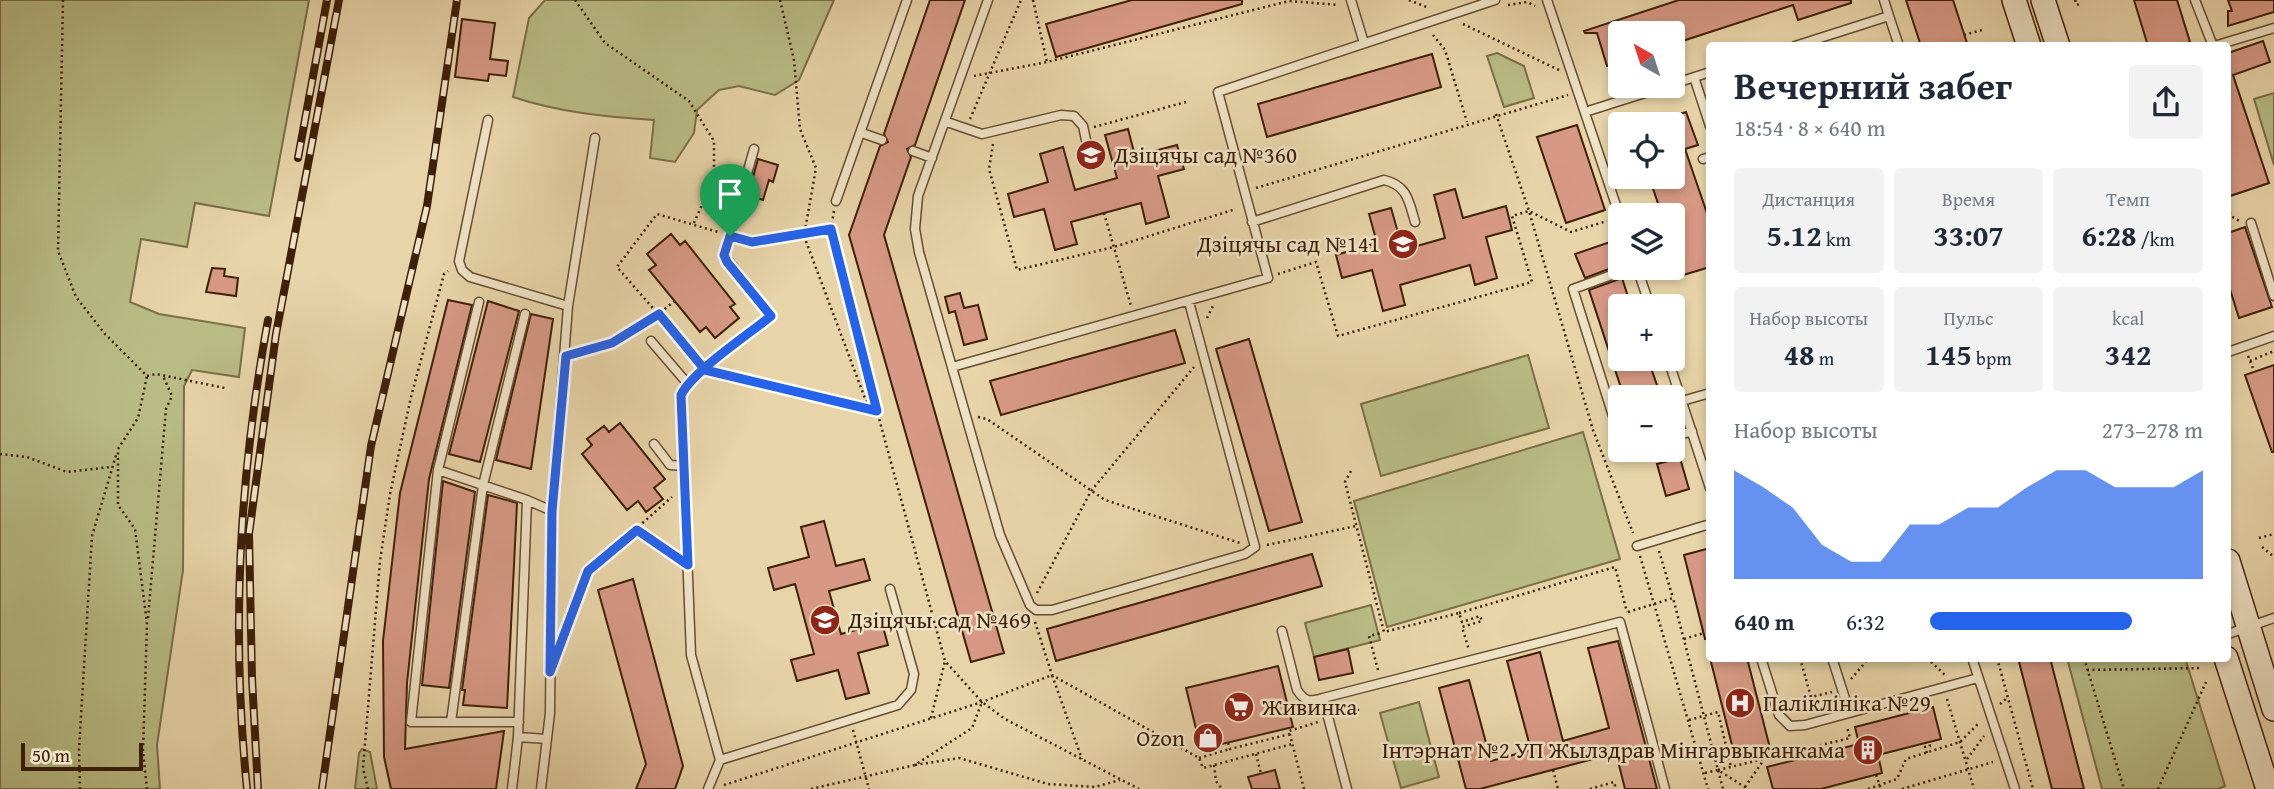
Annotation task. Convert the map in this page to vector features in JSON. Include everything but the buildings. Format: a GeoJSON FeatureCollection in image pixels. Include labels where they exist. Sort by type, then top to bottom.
{"type":"FeatureCollection","features":[{"type":"Feature","properties":{"kind":"main road"},"geometry":{"type":"LineString","coordinates":[[2014,0],[2028,42]]}},
{"type":"Feature","properties":{"kind":"main road"},"geometry":{"type":"LineString","coordinates":[[2043,0],[2057,42]]}},
{"type":"Feature","properties":{"kind":"main road"},"geometry":{"type":"LineString","coordinates":[[2231,582],[2238,630],[2274,709]]}},
{"type":"Feature","properties":{"kind":"main road"},"geometry":{"type":"LineString","coordinates":[[2228,662],[2267,789]]}},
{"type":"Feature","properties":{"kind":"lane"},"geometry":{"type":"LineString","coordinates":[[836,201],[907,0]]}},
{"type":"Feature","properties":{"kind":"lane"},"geometry":{"type":"LineString","coordinates":[[988,0],[947,122],[918,196],[915,229],[919,253],[1000,535],[1030,605],[1036,610],[1052,610],[1245,554],[1255,547],[1189,302]]}},
{"type":"Feature","properties":{"kind":"lane"},"geometry":{"type":"LineString","coordinates":[[952,367],[1268,278],[1246,206],[1218,92],[1495,0]]}},
{"type":"Feature","properties":{"kind":"lane"},"geometry":{"type":"LineString","coordinates":[[1547,0],[1615,203]]}},
{"type":"Feature","properties":{"kind":"lane"},"geometry":{"type":"LineString","coordinates":[[1884,0],[1898,42]]}},
{"type":"Feature","properties":{"kind":"lane"},"geometry":{"type":"LineString","coordinates":[[2195,0],[2211,42]]}},
{"type":"Feature","properties":{"kind":"lane"},"geometry":{"type":"LineString","coordinates":[[1352,3],[1364,43]]}},
{"type":"Feature","properties":{"kind":"lane"},"geometry":{"type":"LineString","coordinates":[[1808,42],[1889,16]]}},
{"type":"Feature","properties":{"kind":"lane"},"geometry":{"type":"LineString","coordinates":[[2227,42],[2274,28]]}},
{"type":"Feature","properties":{"kind":"lane"},"geometry":{"type":"LineString","coordinates":[[1685,80],[1706,73]]}},
{"type":"Feature","properties":{"kind":"lane"},"geometry":{"type":"LineString","coordinates":[[1694,77],[1706,114]]}},
{"type":"Feature","properties":{"kind":"lane"},"geometry":{"type":"LineString","coordinates":[[1585,111],[1628,98]]}},
{"type":"Feature","properties":{"kind":"lane"},"geometry":{"type":"LineString","coordinates":[[947,122],[982,134],[1061,115],[1074,116],[1083,130],[1088,149]]}},
{"type":"Feature","properties":{"kind":"lane"},"geometry":{"type":"LineString","coordinates":[[488,120],[459,261],[462,270],[470,277],[568,306]]}},
{"type":"Feature","properties":{"kind":"lane"},"geometry":{"type":"LineString","coordinates":[[862,133],[882,140]]}},
{"type":"Feature","properties":{"kind":"lane"},"geometry":{"type":"LineString","coordinates":[[541,789],[547,739],[550,672],[552,511],[568,306],[595,138]]}},
{"type":"Feature","properties":{"kind":"lane"},"geometry":{"type":"LineString","coordinates":[[710,789],[720,760],[691,655],[681,395],[687,383],[771,316],[724,255],[754,149]]}},
{"type":"Feature","properties":{"kind":"lane"},"geometry":{"type":"LineString","coordinates":[[913,151],[932,158]]}},
{"type":"Feature","properties":{"kind":"lane"},"geometry":{"type":"LineString","coordinates":[[1252,222],[1384,180],[1396,183],[1406,191],[1415,222]]}},
{"type":"Feature","properties":{"kind":"lane"},"geometry":{"type":"LineString","coordinates":[[2251,223],[2274,296]]}},
{"type":"Feature","properties":{"kind":"lane"},"geometry":{"type":"LineString","coordinates":[[1608,276],[1573,289],[1608,400]]}},
{"type":"Feature","properties":{"kind":"lane"},"geometry":{"type":"LineString","coordinates":[[479,302],[438,470],[411,722],[519,722]]}},
{"type":"Feature","properties":{"kind":"lane"},"geometry":{"type":"LineString","coordinates":[[451,722],[483,485],[526,314]]}},
{"type":"Feature","properties":{"kind":"lane"},"geometry":{"type":"LineString","coordinates":[[2231,351],[2274,336]]}},
{"type":"Feature","properties":{"kind":"lane"},"geometry":{"type":"LineString","coordinates":[[651,341],[687,383]]}},
{"type":"Feature","properties":{"kind":"lane"},"geometry":{"type":"LineString","coordinates":[[1685,400],[1706,394]]}},
{"type":"Feature","properties":{"kind":"lane"},"geometry":{"type":"LineString","coordinates":[[1685,410],[1706,475]]}},
{"type":"Feature","properties":{"kind":"lane"},"geometry":{"type":"LineString","coordinates":[[1685,433],[1692,431]]}},
{"type":"Feature","properties":{"kind":"lane"},"geometry":{"type":"LineString","coordinates":[[654,444],[670,465],[685,466]]}},
{"type":"Feature","properties":{"kind":"lane"},"geometry":{"type":"LineString","coordinates":[[438,470],[552,511]]}},
{"type":"Feature","properties":{"kind":"lane"},"geometry":{"type":"LineString","coordinates":[[512,789],[519,722],[527,500]]}},
{"type":"Feature","properties":{"kind":"lane"},"geometry":{"type":"LineString","coordinates":[[1637,546],[1706,525]]}},
{"type":"Feature","properties":{"kind":"lane"},"geometry":{"type":"LineString","coordinates":[[720,760],[898,705],[911,690],[914,674],[890,589]]}},
{"type":"Feature","properties":{"kind":"lane"},"geometry":{"type":"LineString","coordinates":[[2238,630],[2274,618]]}},
{"type":"Feature","properties":{"kind":"lane"},"geometry":{"type":"LineString","coordinates":[[1282,631],[1297,690],[1302,699],[1310,702],[1620,621],[1665,789]]}},
{"type":"Feature","properties":{"kind":"lane"},"geometry":{"type":"LineString","coordinates":[[1762,662],[1779,715],[1790,726],[1805,725],[1978,678]]}},
{"type":"Feature","properties":{"kind":"lane"},"geometry":{"type":"LineString","coordinates":[[1833,662],[1849,711]]}},
{"type":"Feature","properties":{"kind":"lane"},"geometry":{"type":"LineString","coordinates":[[1973,662],[2015,789]]}},
{"type":"Feature","properties":{"kind":"lane"},"geometry":{"type":"LineString","coordinates":[[1323,698],[1347,789]]}},
{"type":"Feature","properties":{"kind":"lane"},"geometry":{"type":"LineString","coordinates":[[518,737],[547,739]]}},
{"type":"Feature","properties":{"kind":"path"},"geometry":{"type":"LineString","coordinates":[[63,0],[58,251],[76,297],[105,334],[147,376],[163,376],[225,388]]}},
{"type":"Feature","properties":{"kind":"path"},"geometry":{"type":"LineString","coordinates":[[575,0],[605,43],[689,101],[714,141],[714,178],[693,225]]}},
{"type":"Feature","properties":{"kind":"path"},"geometry":{"type":"LineString","coordinates":[[780,0],[794,60],[800,128],[816,168],[804,236],[869,409]]}},
{"type":"Feature","properties":{"kind":"path"},"geometry":{"type":"LineString","coordinates":[[966,129],[1021,0]]}},
{"type":"Feature","properties":{"kind":"path"},"geometry":{"type":"LineString","coordinates":[[1033,0],[1047,62]]}},
{"type":"Feature","properties":{"kind":"path"},"geometry":{"type":"LineString","coordinates":[[1503,6],[1527,2],[1535,6],[1547,0]]}},
{"type":"Feature","properties":{"kind":"path"},"geometry":{"type":"LineString","coordinates":[[2076,0],[2077,5],[2081,3]]}},
{"type":"Feature","properties":{"kind":"path"},"geometry":{"type":"LineString","coordinates":[[960,78],[1047,62],[1289,1],[1352,3]]}},
{"type":"Feature","properties":{"kind":"path"},"geometry":{"type":"LineString","coordinates":[[1470,18],[1460,22],[1573,76]]}},
{"type":"Feature","properties":{"kind":"path"},"geometry":{"type":"LineString","coordinates":[[1440,29],[1430,32],[1445,50],[1468,123]]}},
{"type":"Feature","properties":{"kind":"path"},"geometry":{"type":"LineString","coordinates":[[1964,35],[1982,30]]}},
{"type":"Feature","properties":{"kind":"path"},"geometry":{"type":"LineString","coordinates":[[1256,188],[1496,114],[1578,93]]}},
{"type":"Feature","properties":{"kind":"path"},"geometry":{"type":"LineString","coordinates":[[1083,130],[1186,102]]}},
{"type":"Feature","properties":{"kind":"path"},"geometry":{"type":"LineString","coordinates":[[1496,114],[1529,211],[1593,430],[1637,546],[1708,789]]}},
{"type":"Feature","properties":{"kind":"path"},"geometry":{"type":"LineString","coordinates":[[995,131],[989,169],[1017,270],[1114,247],[1246,206]]}},
{"type":"Feature","properties":{"kind":"path"},"geometry":{"type":"LineString","coordinates":[[836,201],[831,229],[945,662],[982,702],[1005,719],[1139,789]]}},
{"type":"Feature","properties":{"kind":"path"},"geometry":{"type":"LineString","coordinates":[[1268,278],[1316,262],[1338,336],[1532,282],[1512,216],[1529,211],[1571,232],[1608,221]]}},
{"type":"Feature","properties":{"kind":"path"},"geometry":{"type":"LineString","coordinates":[[1104,213],[1134,317]]}},
{"type":"Feature","properties":{"kind":"path"},"geometry":{"type":"LineString","coordinates":[[831,229],[804,236],[752,242],[657,214],[617,267],[705,370],[877,411]]}},
{"type":"Feature","properties":{"kind":"path"},"geometry":{"type":"LineString","coordinates":[[368,789],[363,768],[380,561],[390,494],[411,397],[444,274],[459,261]]}},
{"type":"Feature","properties":{"kind":"path"},"geometry":{"type":"LineString","coordinates":[[1277,274],[1279,281]]}},
{"type":"Feature","properties":{"kind":"path"},"geometry":{"type":"LineString","coordinates":[[1202,326],[1217,299]]}},
{"type":"Feature","properties":{"kind":"path"},"geometry":{"type":"LineString","coordinates":[[566,356],[612,343],[675,301]]}},
{"type":"Feature","properties":{"kind":"path"},"geometry":{"type":"LineString","coordinates":[[2250,361],[2274,351]]}},
{"type":"Feature","properties":{"kind":"path"},"geometry":{"type":"LineString","coordinates":[[1082,759],[1030,605],[1091,491],[1202,358]]}},
{"type":"Feature","properties":{"kind":"path"},"geometry":{"type":"LineString","coordinates":[[80,789],[79,749],[92,536],[110,467],[138,418],[147,376]]}},
{"type":"Feature","properties":{"kind":"path"},"geometry":{"type":"LineString","coordinates":[[147,789],[143,751],[147,624],[166,408],[172,396],[163,376]]}},
{"type":"Feature","properties":{"kind":"path"},"geometry":{"type":"LineString","coordinates":[[964,414],[987,419],[1105,500],[1255,547],[1356,526]]}},
{"type":"Feature","properties":{"kind":"path"},"geometry":{"type":"LineString","coordinates":[[118,449],[118,505],[135,529],[147,624]]}},
{"type":"Feature","properties":{"kind":"path"},"geometry":{"type":"LineString","coordinates":[[0,454],[27,457],[67,472],[110,467]]}},
{"type":"Feature","properties":{"kind":"path"},"geometry":{"type":"LineString","coordinates":[[1351,471],[1345,482],[1384,632]]}},
{"type":"Feature","properties":{"kind":"path"},"geometry":{"type":"LineString","coordinates":[[550,672],[588,571],[685,485]]}},
{"type":"Feature","properties":{"kind":"path"},"geometry":{"type":"LineString","coordinates":[[637,530],[688,565]]}},
{"type":"Feature","properties":{"kind":"path"},"geometry":{"type":"LineString","coordinates":[[2259,538],[2274,534]]}},
{"type":"Feature","properties":{"kind":"path"},"geometry":{"type":"LineString","coordinates":[[1655,539],[1723,789]]}},
{"type":"Feature","properties":{"kind":"path"},"geometry":{"type":"LineString","coordinates":[[2262,547],[2274,557]]}},
{"type":"Feature","properties":{"kind":"path"},"geometry":{"type":"LineString","coordinates":[[1380,677],[1369,636],[1615,567],[1620,583]]}},
{"type":"Feature","properties":{"kind":"path"},"geometry":{"type":"LineString","coordinates":[[1628,612],[1673,598]]}},
{"type":"Feature","properties":{"kind":"path"},"geometry":{"type":"LineString","coordinates":[[1459,612],[1462,622],[1480,616],[1482,621],[1462,627],[1470,653]]}},
{"type":"Feature","properties":{"kind":"path"},"geometry":{"type":"LineString","coordinates":[[1684,639],[1704,633]]}},
{"type":"Feature","properties":{"kind":"path"},"geometry":{"type":"LineString","coordinates":[[931,718],[945,662]]}},
{"type":"Feature","properties":{"kind":"path"},"geometry":{"type":"LineString","coordinates":[[1801,662],[1811,698],[1842,689],[1866,662]]}},
{"type":"Feature","properties":{"kind":"path"},"geometry":{"type":"LineString","coordinates":[[1931,662],[1953,683]]}},
{"type":"Feature","properties":{"kind":"path"},"geometry":{"type":"LineString","coordinates":[[1998,662],[2033,789]]}},
{"type":"Feature","properties":{"kind":"path"},"geometry":{"type":"LineString","coordinates":[[2085,662],[2124,789]]}},
{"type":"Feature","properties":{"kind":"path"},"geometry":{"type":"LineString","coordinates":[[2087,670],[2202,668]]}},
{"type":"Feature","properties":{"kind":"path"},"geometry":{"type":"LineString","coordinates":[[710,789],[982,702],[1052,675]]}},
{"type":"Feature","properties":{"kind":"path"},"geometry":{"type":"LineString","coordinates":[[1052,675],[1199,758],[1203,768],[1292,744]]}},
{"type":"Feature","properties":{"kind":"path"},"geometry":{"type":"LineString","coordinates":[[2158,789],[2206,682]]}},
{"type":"Feature","properties":{"kind":"path"},"geometry":{"type":"LineString","coordinates":[[1943,686],[1974,789]]}},
{"type":"Feature","properties":{"kind":"path"},"geometry":{"type":"LineString","coordinates":[[1868,789],[1897,779],[1906,759],[1960,742],[2007,698]]}},
{"type":"Feature","properties":{"kind":"path"},"geometry":{"type":"LineString","coordinates":[[915,765],[972,728],[982,702]]}},
{"type":"Feature","properties":{"kind":"path"},"geometry":{"type":"LineString","coordinates":[[1689,720],[1718,712],[1731,767]]}},
{"type":"Feature","properties":{"kind":"path"},"geometry":{"type":"LineString","coordinates":[[850,720],[869,789]]}},
{"type":"Feature","properties":{"kind":"path"},"geometry":{"type":"LineString","coordinates":[[1704,774],[1850,738],[1846,724]]}},
{"type":"Feature","properties":{"kind":"path"},"geometry":{"type":"LineString","coordinates":[[1199,758],[1289,733],[1304,789]]}},
{"type":"Feature","properties":{"kind":"path"},"geometry":{"type":"LineString","coordinates":[[1228,743],[1230,749]]}},
{"type":"Feature","properties":{"kind":"path"},"geometry":{"type":"LineString","coordinates":[[1927,753],[1925,747],[1930,746],[1929,743]]}},
{"type":"Feature","properties":{"kind":"path"},"geometry":{"type":"LineString","coordinates":[[1256,754],[1261,774]]}},
{"type":"Feature","properties":{"kind":"path"},"geometry":{"type":"LineString","coordinates":[[1902,789],[2023,754]]}},
{"type":"Feature","properties":{"kind":"path"},"geometry":{"type":"LineString","coordinates":[[811,789],[865,775],[959,758],[1048,784],[1095,787],[1121,779]]}},
{"type":"Feature","properties":{"kind":"path"},"geometry":{"type":"LineString","coordinates":[[1718,770],[1746,788],[1764,759]]}},
{"type":"Feature","properties":{"kind":"path"},"geometry":{"type":"LineString","coordinates":[[1214,765],[1216,781],[1222,789]]}},
{"type":"Feature","properties":{"kind":"path"},"geometry":{"type":"LineString","coordinates":[[1553,770],[1558,789]]}},
{"type":"Feature","properties":{"kind":"path"},"geometry":{"type":"LineString","coordinates":[[1876,775],[1880,787]]}},
{"type":"Feature","properties":{"kind":"path"},"geometry":{"type":"LineString","coordinates":[[1590,789],[1614,782],[1616,789]]}},
{"type":"Feature","properties":{"kind":"green space"},"geometry":{"type":"Polygon","coordinates":[[[0,0],[309,0],[269,216],[195,203],[187,247],[141,239],[130,302],[159,314],[245,328],[239,377],[192,370],[184,386],[183,570],[157,745],[160,789],[0,789],[0,0]]]}},
{"type":"Feature","properties":{"kind":"green space"},"geometry":{"type":"Polygon","coordinates":[[[545,0],[834,0],[799,80],[775,95],[739,86],[719,90],[697,110],[694,133],[675,162],[650,158],[654,120],[582,113],[513,97],[529,18],[545,0]]]}},
{"type":"Feature","properties":{"kind":"green space"},"geometry":{"type":"Polygon","coordinates":[[[1497,53],[1524,66],[1534,98],[1504,107],[1487,56],[1497,53]]]}},
{"type":"Feature","properties":{"kind":"green space"},"geometry":{"type":"Polygon","coordinates":[[[2274,93],[2274,165],[2254,99],[2274,93]]]}},
{"type":"Feature","properties":{"kind":"green space"},"geometry":{"type":"Polygon","coordinates":[[[1528,355],[1549,428],[1381,476],[1361,404],[1528,355]]]}},
{"type":"Feature","properties":{"kind":"green space"},"geometry":{"type":"Polygon","coordinates":[[[1583,432],[1620,559],[1387,627],[1354,501],[1583,432]]]}},
{"type":"Feature","properties":{"kind":"green space"},"geometry":{"type":"Polygon","coordinates":[[[1371,605],[1380,640],[1314,657],[1305,623],[1371,605]]]}},
{"type":"Feature","properties":{"kind":"green space"},"geometry":{"type":"Polygon","coordinates":[[[2068,662],[2186,662],[2225,786],[2218,789],[2102,789],[2068,662]]]}},
{"type":"Feature","properties":{"kind":"green space"},"geometry":{"type":"Polygon","coordinates":[[[1419,702],[1439,777],[1401,788],[1380,713],[1419,702]]]}},
{"type":"Feature","properties":{"kind":"green space"},"geometry":{"type":"Polygon","coordinates":[[[362,749],[370,752],[377,789],[355,789],[359,753],[362,749]]]}},
{"type":"Feature","properties":{"kind":"railway"},"geometry":{"type":"LineString","coordinates":[[298,158],[327,0]]}},
{"type":"Feature","properties":{"kind":"railway"},"geometry":{"type":"LineString","coordinates":[[258,789],[249,534],[276,334],[339,0]]}},
{"type":"Feature","properties":{"kind":"railway"},"geometry":{"type":"LineString","coordinates":[[322,789],[371,446],[427,206],[457,0]]}},
{"type":"Feature","properties":{"kind":"railway"},"geometry":{"type":"LineString","coordinates":[[247,789],[239,670],[241,554],[250,437],[268,320]]}},
{"type":"Feature","properties":{"kind":"place","name":"Дзіцячы сад №360"},"geometry":{"type":"Point","coordinates":[1091,155]}},
{"type":"Feature","properties":{"kind":"place","name":"Дзіцячы сад №141"},"geometry":{"type":"Point","coordinates":[1403,244]}},
{"type":"Feature","properties":{"kind":"place","name":"Дзіцячы сад №469"},"geometry":{"type":"Point","coordinates":[825,620]}},
{"type":"Feature","properties":{"kind":"place","name":"Паліклініка №29"},"geometry":{"type":"Point","coordinates":[1740,703]}},
{"type":"Feature","properties":{"kind":"place","name":"Живинка"},"geometry":{"type":"Point","coordinates":[1239,707]}},
{"type":"Feature","properties":{"kind":"place","name":"Ozon"},"geometry":{"type":"Point","coordinates":[1208,738]}},
{"type":"Feature","properties":{"kind":"place","name":"Інтэрнат №2 УП Жылздрав Мінгарвыканкама"},"geometry":{"type":"Point","coordinates":[1868,750]}},
{"type":"Feature","properties":{"kind":"route"},"geometry":{"type":"LineString","coordinates":[[730,236],[724,255],[727,262],[771,316],[705,370],[687,383],[681,395],[688,565],[637,530],[588,571],[550,672],[552,511],[566,356],[612,343],[659,314],[705,370],[877,411],[831,229],[804,236],[752,242],[730,236]]}}]}
